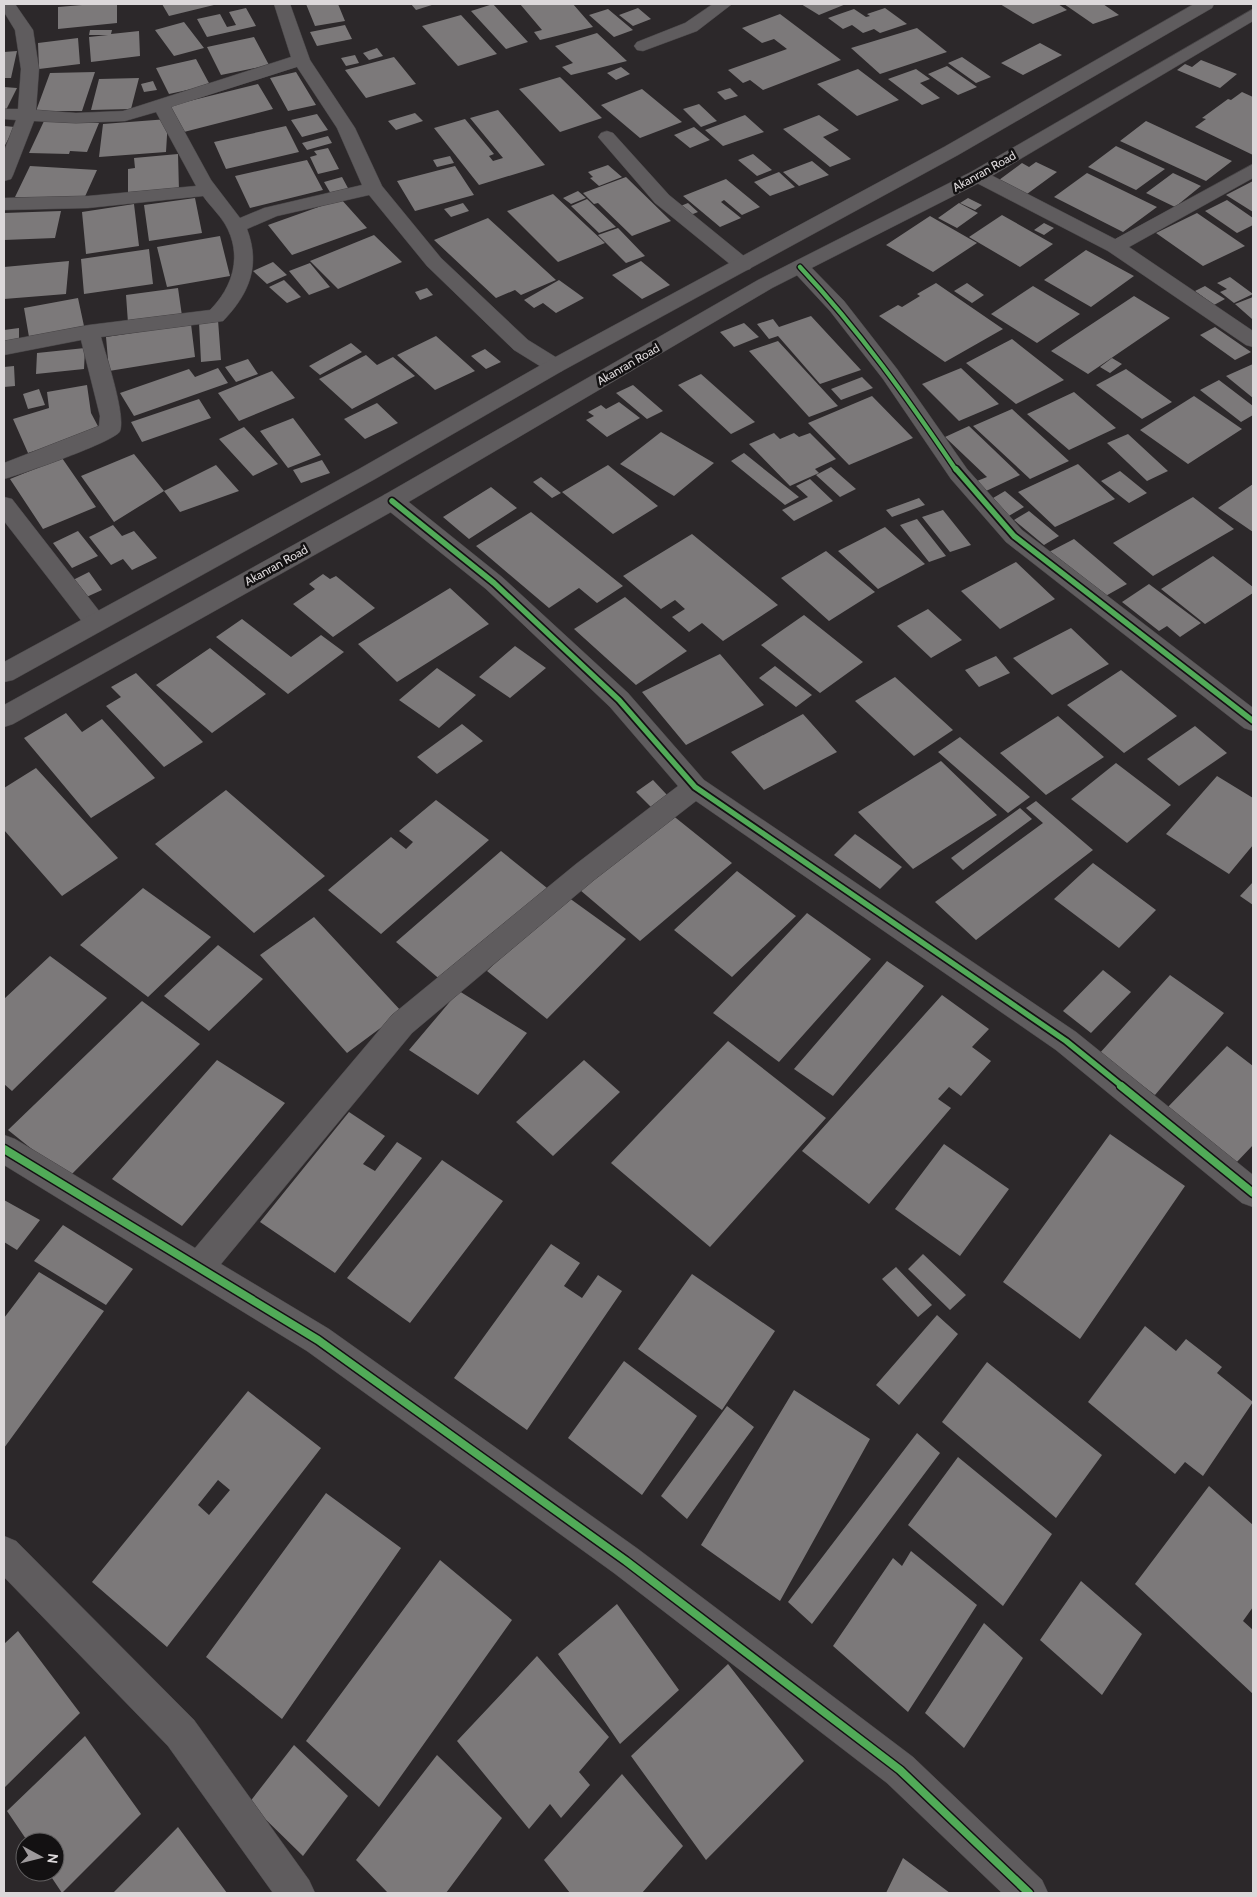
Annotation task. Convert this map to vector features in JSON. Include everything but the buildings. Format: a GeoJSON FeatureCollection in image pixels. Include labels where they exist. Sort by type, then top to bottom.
{"type":"FeatureCollection","features":[{"type":"Feature","properties":{"kind":"street"},"geometry":{"type":"LineString","coordinates":[[4,175],[27,115],[26,100],[30,69],[24,30],[7,4]]}},
{"type":"Feature","properties":{"kind":"street"},"geometry":{"type":"LineString","coordinates":[[282,4],[301,60],[346,128],[373,188],[434,262],[521,345],[555,366]]}},
{"type":"Feature","properties":{"kind":"street"},"geometry":{"type":"LineString","coordinates":[[643,46],[691,27],[724,4]]}},
{"type":"Feature","properties":{"kind":"street"},"geometry":{"type":"LineString","coordinates":[[4,673],[367,474],[555,366],[951,151],[1206,4]]}},
{"type":"Feature","properties":{"kind":"street","name":"Akanran Road"},"geometry":{"type":"LineString","coordinates":[[4,717],[392,501],[757,289],[978,176],[1253,14]]}},
{"type":"Feature","properties":{"kind":"street"},"geometry":{"type":"LineString","coordinates":[[4,114],[76,118],[125,116],[160,103],[301,60]]}},
{"type":"Feature","properties":{"kind":"street"},"geometry":{"type":"LineString","coordinates":[[4,348],[89,332],[216,316],[229,304],[241,284],[246,257],[236,227],[208,190],[160,103]]}},
{"type":"Feature","properties":{"kind":"street"},"geometry":{"type":"LineString","coordinates":[[607,138],[662,199],[743,264]]}},
{"type":"Feature","properties":{"kind":"street"},"geometry":{"type":"LineString","coordinates":[[1115,247],[1253,170]]}},
{"type":"Feature","properties":{"kind":"street"},"geometry":{"type":"LineString","coordinates":[[978,176],[1115,247],[1253,340]]}},
{"type":"Feature","properties":{"kind":"street"},"geometry":{"type":"LineString","coordinates":[[236,227],[271,212],[373,188]]}},
{"type":"Feature","properties":{"kind":"street"},"geometry":{"type":"LineString","coordinates":[[4,204],[88,202],[208,190]]}},
{"type":"Feature","properties":{"kind":"street"},"geometry":{"type":"LineString","coordinates":[[800,267],[837,306],[878,359],[959,474],[1014,536],[1253,721]]}},
{"type":"Feature","properties":{"kind":"street"},"geometry":{"type":"LineString","coordinates":[[4,471],[89,440],[110,430],[111,416],[89,332]]}},
{"type":"Feature","properties":{"kind":"street"},"geometry":{"type":"LineString","coordinates":[[392,501],[494,583],[620,700],[695,787],[1066,1041],[1253,1193]]}},
{"type":"Feature","properties":{"kind":"street"},"geometry":{"type":"LineString","coordinates":[[4,505],[95,622]]}},
{"type":"Feature","properties":{"kind":"street"},"geometry":{"type":"LineString","coordinates":[[198,1268],[402,1024],[585,872],[695,787]]}},
{"type":"Feature","properties":{"kind":"street"},"geometry":{"type":"LineString","coordinates":[[4,1149],[318,1340],[626,1561],[900,1770],[1029,1893]]}},
{"type":"Feature","properties":{"kind":"street"},"geometry":{"type":"LineString","coordinates":[[4,1553],[181,1733],[296,1893]]}},
{"type":"Feature","properties":{"kind":"cycle path"},"geometry":{"type":"LineString","coordinates":[[800,267],[837,306],[890,374],[959,474],[1014,536],[1253,721]]}},
{"type":"Feature","properties":{"kind":"cycle path"},"geometry":{"type":"LineString","coordinates":[[392,501],[494,583],[619,700],[695,787],[1066,1041],[1253,1193]]}},
{"type":"Feature","properties":{"kind":"cycle path"},"geometry":{"type":"LineString","coordinates":[[4,1149],[318,1340],[626,1561],[900,1770],[1029,1893]]}}]}
